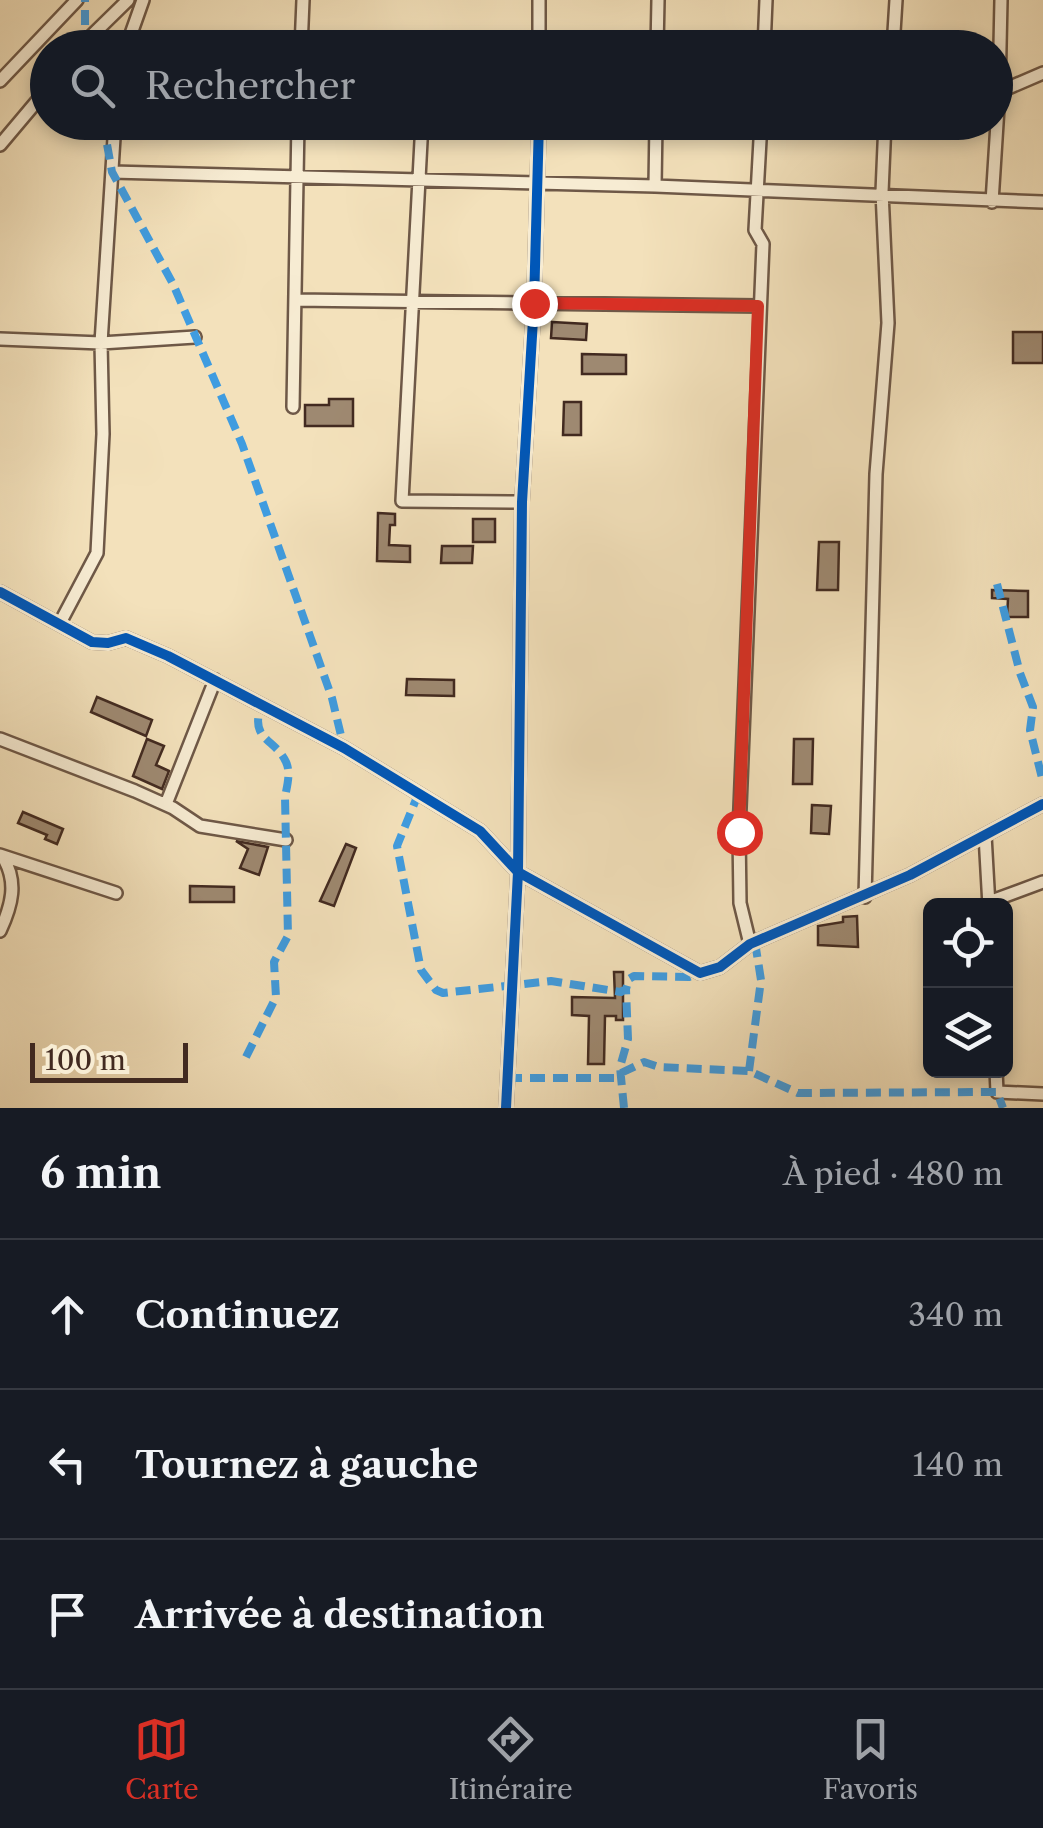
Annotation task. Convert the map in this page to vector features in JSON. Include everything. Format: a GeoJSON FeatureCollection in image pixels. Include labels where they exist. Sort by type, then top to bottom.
{"type":"FeatureCollection","features":[{"type":"Feature","properties":{"kind":"street"},"geometry":{"type":"LineString","coordinates":[[48,30],[77,0]]}},
{"type":"Feature","properties":{"kind":"street"},"geometry":{"type":"LineString","coordinates":[[97,30],[128,0]]}},
{"type":"Feature","properties":{"kind":"street"},"geometry":{"type":"LineString","coordinates":[[132,30],[142,0]]}},
{"type":"Feature","properties":{"kind":"street"},"geometry":{"type":"LineString","coordinates":[[302,30],[303,0]]}},
{"type":"Feature","properties":{"kind":"street"},"geometry":{"type":"LineString","coordinates":[[539,0],[539,30]]}},
{"type":"Feature","properties":{"kind":"street"},"geometry":{"type":"LineString","coordinates":[[657,30],[658,0]]}},
{"type":"Feature","properties":{"kind":"street"},"geometry":{"type":"LineString","coordinates":[[765,30],[766,0]]}},
{"type":"Feature","properties":{"kind":"street"},"geometry":{"type":"LineString","coordinates":[[894,30],[896,0]]}},
{"type":"Feature","properties":{"kind":"street"},"geometry":{"type":"LineString","coordinates":[[1000,30],[1001,0]]}},
{"type":"Feature","properties":{"kind":"street"},"geometry":{"type":"LineString","coordinates":[[0,81],[30,49]]}},
{"type":"Feature","properties":{"kind":"street"},"geometry":{"type":"LineString","coordinates":[[1013,86],[1043,72]]}},
{"type":"Feature","properties":{"kind":"street"},"geometry":{"type":"LineString","coordinates":[[0,145],[30,109]]}},
{"type":"Feature","properties":{"kind":"street"},"geometry":{"type":"LineString","coordinates":[[60,622],[97,553],[104,434],[101,344],[115,140]]}},
{"type":"Feature","properties":{"kind":"street"},"geometry":{"type":"LineString","coordinates":[[293,407],[297,140]]}},
{"type":"Feature","properties":{"kind":"street"},"geometry":{"type":"LineString","coordinates":[[421,140],[402,502],[522,502]]}},
{"type":"Feature","properties":{"kind":"street"},"geometry":{"type":"LineString","coordinates":[[506,1108],[518,872],[522,502],[534,303],[538,140]]}},
{"type":"Feature","properties":{"kind":"street"},"geometry":{"type":"LineString","coordinates":[[655,186],[656,140]]}},
{"type":"Feature","properties":{"kind":"street"},"geometry":{"type":"LineString","coordinates":[[750,944],[740,903],[739,832],[758,306],[764,244],[755,230],[760,140]]}},
{"type":"Feature","properties":{"kind":"street"},"geometry":{"type":"LineString","coordinates":[[865,897],[876,474],[888,323],[882,195],[884,140]]}},
{"type":"Feature","properties":{"kind":"street"},"geometry":{"type":"LineString","coordinates":[[992,202],[996,140]]}},
{"type":"Feature","properties":{"kind":"street"},"geometry":{"type":"LineString","coordinates":[[112,172],[655,186],[1043,202]]}},
{"type":"Feature","properties":{"kind":"street"},"geometry":{"type":"LineString","coordinates":[[295,300],[758,306]]}},
{"type":"Feature","properties":{"kind":"street"},"geometry":{"type":"LineString","coordinates":[[0,339],[101,344],[195,337]]}},
{"type":"Feature","properties":{"kind":"street"},"geometry":{"type":"LineString","coordinates":[[0,592],[92,642],[126,638],[215,680],[419,792],[480,831],[518,872],[700,973],[720,967],[750,944],[865,897],[1043,804]]}},
{"type":"Feature","properties":{"kind":"street"},"geometry":{"type":"LineString","coordinates":[[166,804],[215,680]]}},
{"type":"Feature","properties":{"kind":"street"},"geometry":{"type":"LineString","coordinates":[[0,739],[166,804],[200,826],[286,840]]}},
{"type":"Feature","properties":{"kind":"street"},"geometry":{"type":"LineString","coordinates":[[985,835],[989,898]]}},
{"type":"Feature","properties":{"kind":"street"},"geometry":{"type":"LineString","coordinates":[[2,856],[116,893]]}},
{"type":"Feature","properties":{"kind":"street"},"geometry":{"type":"LineString","coordinates":[[0,932],[14,875],[2,856]]}},
{"type":"Feature","properties":{"kind":"street"},"geometry":{"type":"LineString","coordinates":[[1004,898],[1043,882]]}},
{"type":"Feature","properties":{"kind":"street"},"geometry":{"type":"LineString","coordinates":[[996,1078],[997,1092],[1043,1094]]}},
{"type":"Feature","properties":{"kind":"building"},"geometry":{"type":"Polygon","coordinates":[[[552,322],[587,324],[586,340],[551,338],[552,322]]]}},
{"type":"Feature","properties":{"kind":"building"},"geometry":{"type":"Polygon","coordinates":[[[1013,332],[1043,332],[1043,363],[1013,363],[1013,332]]]}},
{"type":"Feature","properties":{"kind":"building"},"geometry":{"type":"Polygon","coordinates":[[[582,354],[626,355],[626,374],[582,374],[582,354]]]}},
{"type":"Feature","properties":{"kind":"building"},"geometry":{"type":"Polygon","coordinates":[[[329,399],[353,399],[353,426],[305,426],[305,405],[329,405],[329,399]]]}},
{"type":"Feature","properties":{"kind":"building"},"geometry":{"type":"Polygon","coordinates":[[[564,402],[581,402],[581,435],[563,435],[564,402]]]}},
{"type":"Feature","properties":{"kind":"building"},"geometry":{"type":"Polygon","coordinates":[[[378,513],[395,514],[389,545],[410,546],[410,562],[377,561],[378,513]]]}},
{"type":"Feature","properties":{"kind":"building"},"geometry":{"type":"Polygon","coordinates":[[[473,519],[495,519],[495,542],[473,542],[473,519]]]}},
{"type":"Feature","properties":{"kind":"building"},"geometry":{"type":"Polygon","coordinates":[[[819,542],[839,542],[838,590],[817,590],[819,542]]]}},
{"type":"Feature","properties":{"kind":"building"},"geometry":{"type":"Polygon","coordinates":[[[442,546],[473,546],[472,563],[441,563],[442,546]]]}},
{"type":"Feature","properties":{"kind":"building"},"geometry":{"type":"Polygon","coordinates":[[[992,590],[1028,591],[1028,617],[1007,617],[1008,599],[992,598],[992,590]]]}},
{"type":"Feature","properties":{"kind":"building"},"geometry":{"type":"Polygon","coordinates":[[[407,679],[454,680],[454,696],[406,695],[407,679]]]}},
{"type":"Feature","properties":{"kind":"building"},"geometry":{"type":"Polygon","coordinates":[[[97,697],[152,720],[146,736],[91,712],[97,697]]]}},
{"type":"Feature","properties":{"kind":"building"},"geometry":{"type":"Polygon","coordinates":[[[147,739],[164,746],[156,765],[169,771],[162,789],[133,776],[147,739]]]}},
{"type":"Feature","properties":{"kind":"building"},"geometry":{"type":"Polygon","coordinates":[[[794,739],[813,739],[812,784],[793,784],[794,739]]]}},
{"type":"Feature","properties":{"kind":"building"},"geometry":{"type":"Polygon","coordinates":[[[812,805],[831,806],[829,834],[811,833],[812,805]]]}},
{"type":"Feature","properties":{"kind":"building"},"geometry":{"type":"Polygon","coordinates":[[[23,812],[63,829],[57,844],[45,839],[47,835],[18,823],[23,812]]]}},
{"type":"Feature","properties":{"kind":"building"},"geometry":{"type":"Polygon","coordinates":[[[236,841],[268,847],[259,875],[240,868],[248,849],[236,841]]]}},
{"type":"Feature","properties":{"kind":"building"},"geometry":{"type":"Polygon","coordinates":[[[346,844],[356,848],[334,906],[320,901],[346,844]]]}},
{"type":"Feature","properties":{"kind":"building"},"geometry":{"type":"Polygon","coordinates":[[[190,886],[234,887],[234,902],[190,902],[190,886]]]}},
{"type":"Feature","properties":{"kind":"building"},"geometry":{"type":"Polygon","coordinates":[[[857,916],[858,947],[818,945],[818,926],[857,916]]]}},
{"type":"Feature","properties":{"kind":"building"},"geometry":{"type":"Polygon","coordinates":[[[614,972],[623,972],[623,1020],[605,1016],[604,1064],[588,1064],[589,1016],[572,1015],[572,997],[615,998],[614,972]]]}},
{"type":"Feature","properties":{"kind":"marked path"},"geometry":{"type":"LineString","coordinates":[[85,0],[85,30]]}},
{"type":"Feature","properties":{"kind":"marked path"},"geometry":{"type":"LineString","coordinates":[[106,140],[112,172],[173,284],[242,444],[332,698],[344,748]]}},
{"type":"Feature","properties":{"kind":"marked path"},"geometry":{"type":"LineString","coordinates":[[997,584],[1033,707],[1030,730],[1043,782]]}},
{"type":"Feature","properties":{"kind":"marked path"},"geometry":{"type":"LineString","coordinates":[[246,1057],[276,997],[274,962],[288,936],[288,771],[281,754],[258,725],[262,704]]}},
{"type":"Feature","properties":{"kind":"marked path"},"geometry":{"type":"LineString","coordinates":[[419,792],[397,846],[421,970],[436,990],[443,993],[551,981],[621,992],[634,976],[689,977],[699,973]]}},
{"type":"Feature","properties":{"kind":"marked path"},"geometry":{"type":"LineString","coordinates":[[749,1071],[761,980],[755,942]]}},
{"type":"Feature","properties":{"kind":"marked path"},"geometry":{"type":"LineString","coordinates":[[624,1108],[620,1067],[628,1039],[626,989]]}},
{"type":"Feature","properties":{"kind":"marked path"},"geometry":{"type":"LineString","coordinates":[[621,1073],[644,1062],[659,1067],[749,1071],[798,1093],[997,1092],[1003,1108]]}},
{"type":"Feature","properties":{"kind":"marked path"},"geometry":{"type":"LineString","coordinates":[[507,1078],[621,1078]]}},
{"type":"Feature","properties":{"kind":"cycle path"},"geometry":{"type":"LineString","coordinates":[[506,1108],[518,872],[522,502],[539,140]]}},
{"type":"Feature","properties":{"kind":"cycle path"},"geometry":{"type":"LineString","coordinates":[[0,592],[92,642],[126,638],[168,656],[344,748],[480,831],[518,872],[700,973],[720,967],[750,944],[910,875],[1043,804]]}},
{"type":"Feature","properties":{"kind":"route"},"geometry":{"type":"LineString","coordinates":[[534,303],[758,306],[739,832]]}}]}
